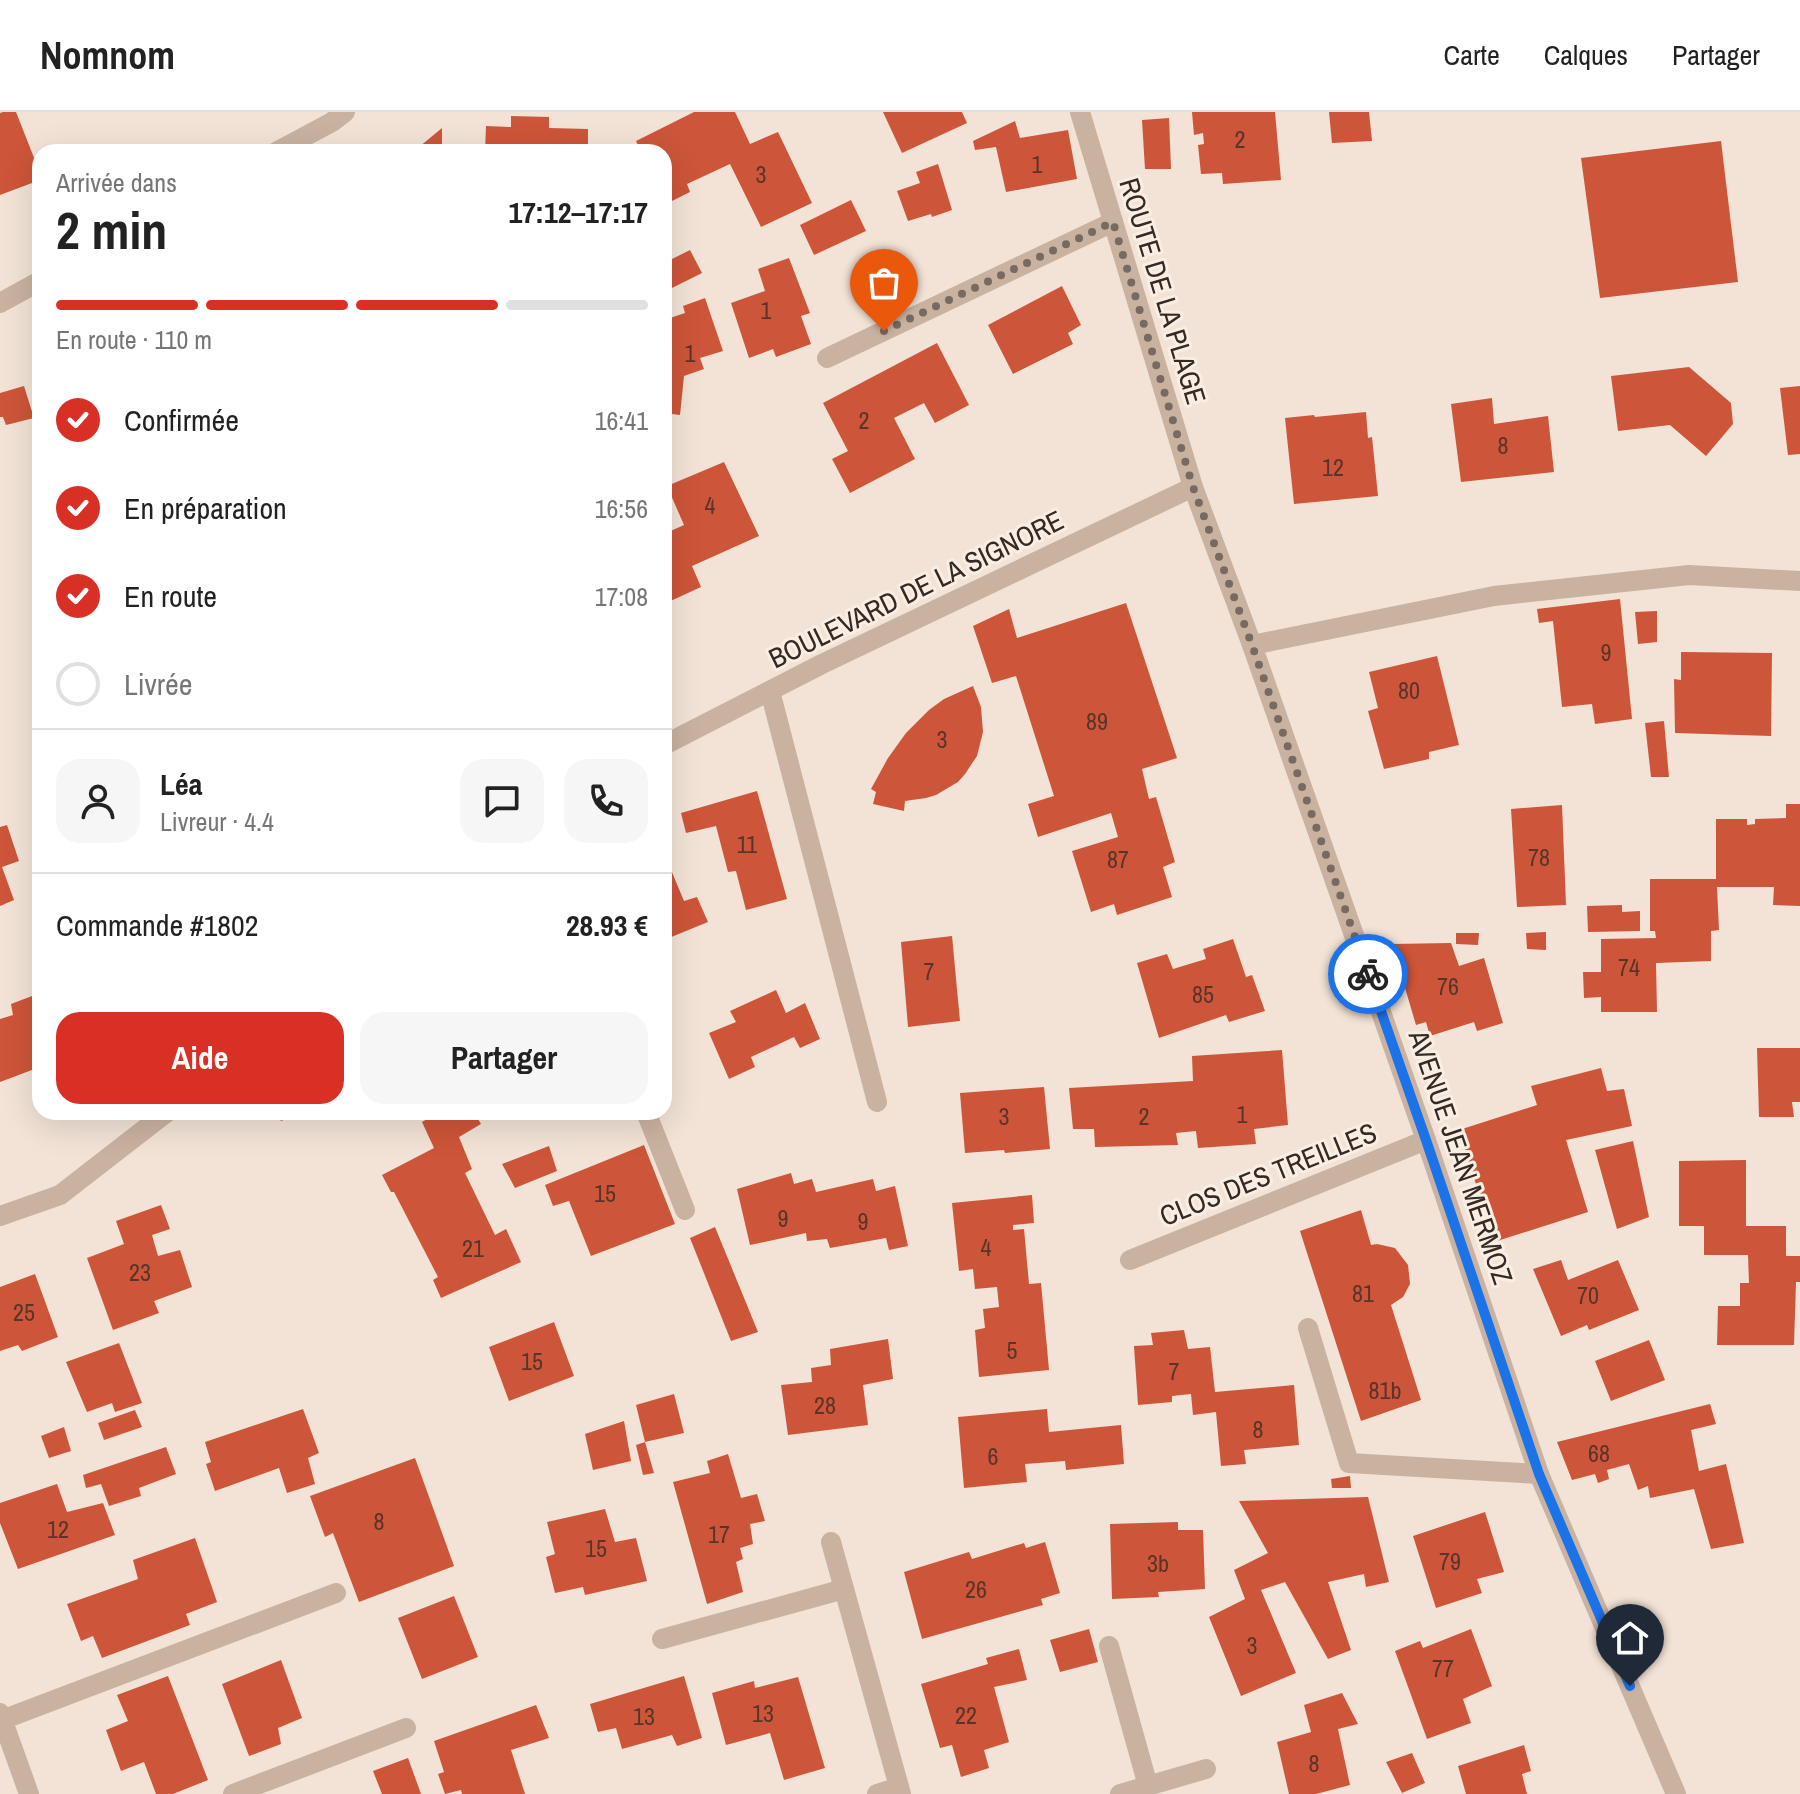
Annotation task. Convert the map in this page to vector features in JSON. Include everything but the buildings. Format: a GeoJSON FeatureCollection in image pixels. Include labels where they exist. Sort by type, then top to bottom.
{"type":"FeatureCollection","features":[{"type":"Feature","properties":{"kind":"street"},"geometry":{"type":"LineString","coordinates":[[291,144],[345,112]]}},
{"type":"Feature","properties":{"kind":"street","name":"ROUTE DE LA PLAGE"},"geometry":{"type":"LineString","coordinates":[[1080,112],[1193,487]]}},
{"type":"Feature","properties":{"kind":"street"},"geometry":{"type":"LineString","coordinates":[[827,358],[1113,222]]}},
{"type":"Feature","properties":{"kind":"street"},"geometry":{"type":"LineString","coordinates":[[0,303],[32,285]]}},
{"type":"Feature","properties":{"kind":"street","name":"AVENUE JEAN MERMOZ"},"geometry":{"type":"LineString","coordinates":[[1193,487],[1252,645],[1426,1140],[1539,1474],[1676,1794]]}},
{"type":"Feature","properties":{"kind":"street","name":"BOULEVARD DE LA SIGNORE"},"geometry":{"type":"LineString","coordinates":[[672,741],[822,664],[1193,487]]}},
{"type":"Feature","properties":{"kind":"street"},"geometry":{"type":"LineString","coordinates":[[1252,645],[1494,596],[1689,575],[1800,581]]}},
{"type":"Feature","properties":{"kind":"street"},"geometry":{"type":"LineString","coordinates":[[770,691],[877,1102]]}},
{"type":"Feature","properties":{"kind":"street"},"geometry":{"type":"LineString","coordinates":[[0,1216],[60,1195],[157,1120]]}},
{"type":"Feature","properties":{"kind":"street"},"geometry":{"type":"LineString","coordinates":[[649,1120],[685,1210]]}},
{"type":"Feature","properties":{"kind":"street","name":"CLOS DES TREILLES"},"geometry":{"type":"LineString","coordinates":[[1130,1260],[1426,1140]]}},
{"type":"Feature","properties":{"kind":"street"},"geometry":{"type":"LineString","coordinates":[[1308,1328],[1349,1463],[1539,1474]]}},
{"type":"Feature","properties":{"kind":"street"},"geometry":{"type":"LineString","coordinates":[[831,1542],[900,1791],[877,1794]]}},
{"type":"Feature","properties":{"kind":"street"},"geometry":{"type":"LineString","coordinates":[[662,1639],[844,1589]]}},
{"type":"Feature","properties":{"kind":"street"},"geometry":{"type":"LineString","coordinates":[[29,1794],[1,1716],[336,1593]]}},
{"type":"Feature","properties":{"kind":"street"},"geometry":{"type":"LineString","coordinates":[[1109,1646],[1148,1786]]}},
{"type":"Feature","properties":{"kind":"street"},"geometry":{"type":"LineString","coordinates":[[233,1794],[406,1728]]}},
{"type":"Feature","properties":{"kind":"street"},"geometry":{"type":"LineString","coordinates":[[1120,1794],[1206,1769]]}},
{"type":"Feature","properties":{"kind":"way so far"},"geometry":{"type":"LineString","coordinates":[[884,331],[1113,222],[1193,487],[1368,974]]}},
{"type":"Feature","properties":{"kind":"route"},"geometry":{"type":"LineString","coordinates":[[1368,974],[1539,1474],[1630,1686]]}}]}
